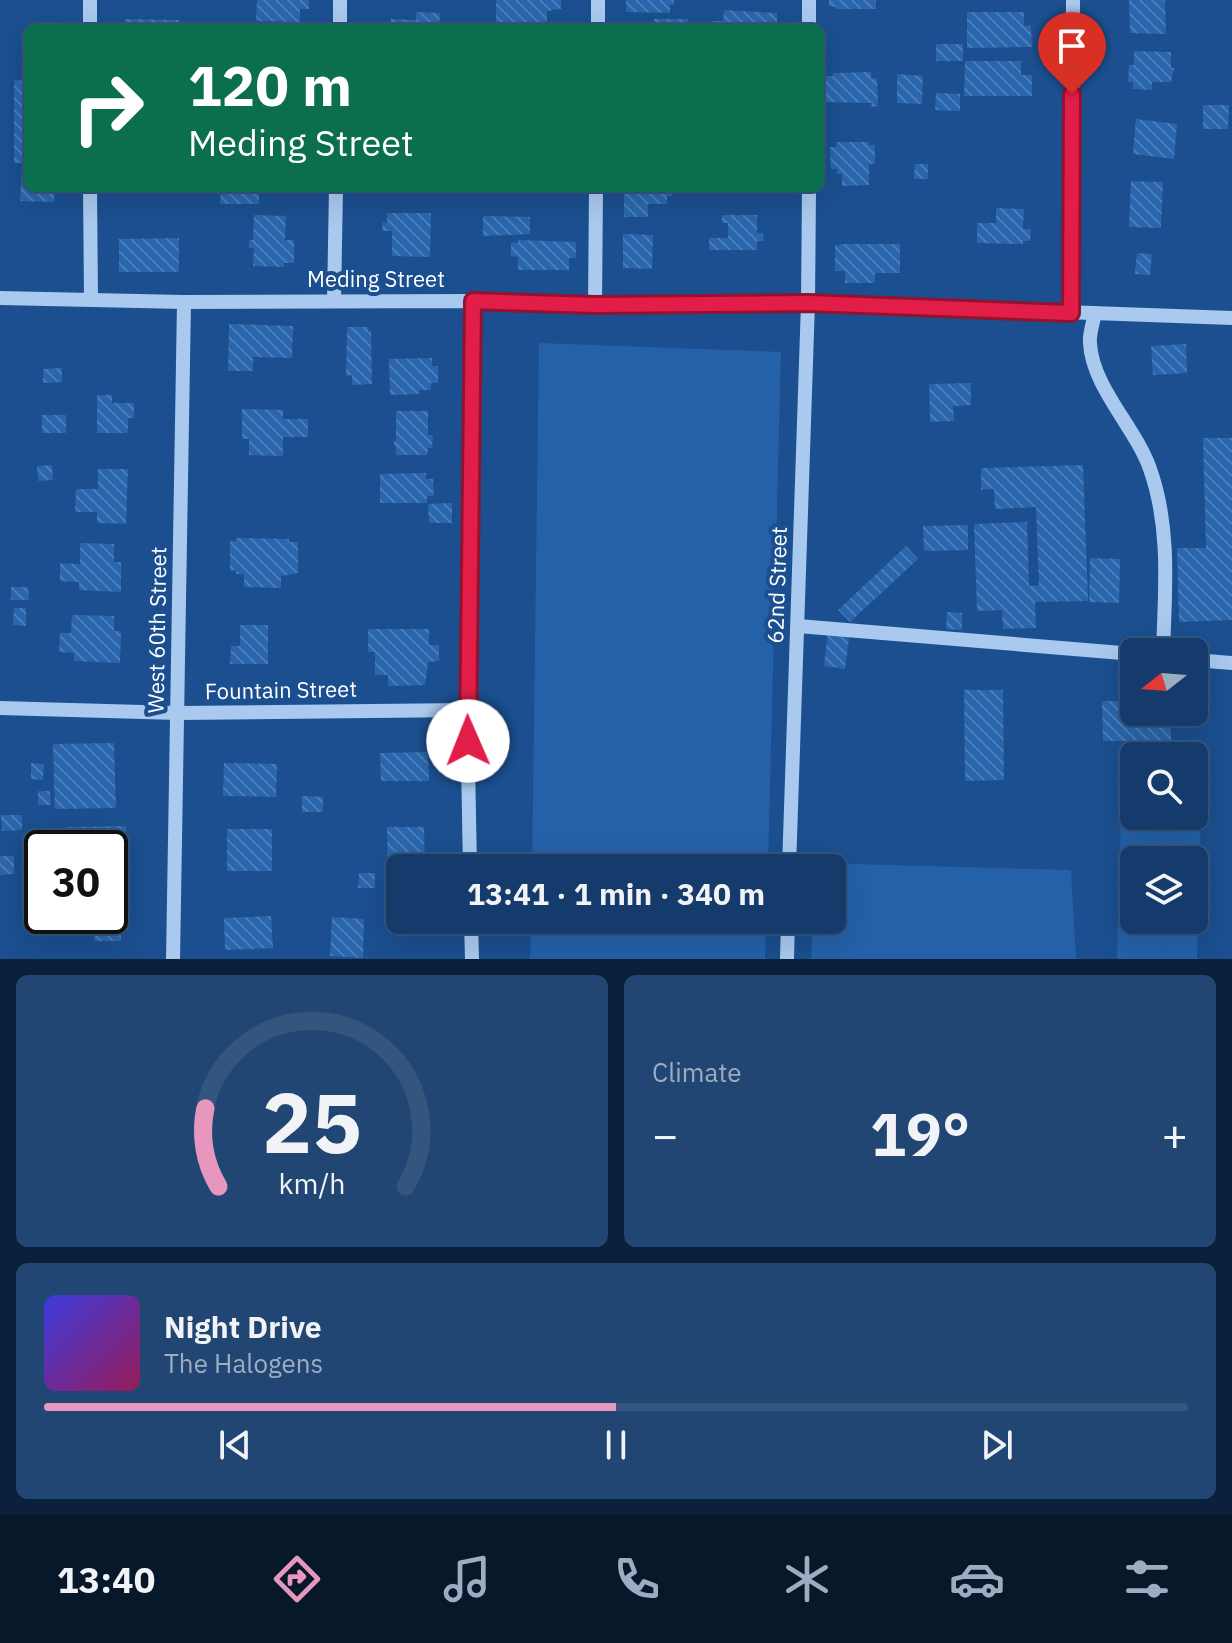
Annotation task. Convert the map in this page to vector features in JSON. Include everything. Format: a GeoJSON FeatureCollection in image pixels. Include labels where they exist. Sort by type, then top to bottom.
{"type":"FeatureCollection","features":[{"type":"Feature","properties":{"kind":"street"},"geometry":{"type":"LineString","coordinates":[[90,0],[90,24]]}},
{"type":"Feature","properties":{"kind":"street"},"geometry":{"type":"LineString","coordinates":[[340,0],[340,24]]}},
{"type":"Feature","properties":{"kind":"street"},"geometry":{"type":"LineString","coordinates":[[598,0],[598,24]]}},
{"type":"Feature","properties":{"kind":"street"},"geometry":{"type":"LineString","coordinates":[[809,0],[809,24]]}},
{"type":"Feature","properties":{"kind":"street"},"geometry":{"type":"LineString","coordinates":[[1071,313],[1073,0]]}},
{"type":"Feature","properties":{"kind":"street"},"geometry":{"type":"LineString","coordinates":[[90,192],[91,298]]}},
{"type":"Feature","properties":{"kind":"street"},"geometry":{"type":"LineString","coordinates":[[334,301],[336,192]]}},
{"type":"Feature","properties":{"kind":"street"},"geometry":{"type":"LineString","coordinates":[[595,305],[596,192]]}},
{"type":"Feature","properties":{"kind":"street","name":"62nd Street"},"geometry":{"type":"LineString","coordinates":[[790,854],[809,192]]}},
{"type":"Feature","properties":{"kind":"street","name":"Meding Street"},"geometry":{"type":"LineString","coordinates":[[0,298],[184,302],[473,301],[595,305],[808,303],[1232,318]]}},
{"type":"Feature","properties":{"kind":"street"},"geometry":{"type":"LineString","coordinates":[[470,854],[467,710],[473,301]]}},
{"type":"Feature","properties":{"kind":"street","name":"West 60th Street"},"geometry":{"type":"LineString","coordinates":[[173,959],[184,302]]}},
{"type":"Feature","properties":{"kind":"street"},"geometry":{"type":"LineString","coordinates":[[1095,313],[1089,342],[1095,370],[1137,439],[1151,471],[1162,521],[1166,556],[1163,638]]}},
{"type":"Feature","properties":{"kind":"street"},"geometry":{"type":"LineString","coordinates":[[798,626],[1120,653]]}},
{"type":"Feature","properties":{"kind":"street"},"geometry":{"type":"LineString","coordinates":[[1208,661],[1232,663]]}},
{"type":"Feature","properties":{"kind":"street","name":"Fountain Street"},"geometry":{"type":"LineString","coordinates":[[0,708],[178,713],[467,710]]}},
{"type":"Feature","properties":{"kind":"street"},"geometry":{"type":"LineString","coordinates":[[471,934],[472,959]]}},
{"type":"Feature","properties":{"kind":"street"},"geometry":{"type":"LineString","coordinates":[[787,959],[788,934]]}},
{"type":"Feature","properties":{"kind":"shaded area"},"geometry":{"type":"Polygon","coordinates":[[[539,343],[781,352],[768,854],[532,854],[539,343]]]}},
{"type":"Feature","properties":{"kind":"shaded area"},"geometry":{"type":"Polygon","coordinates":[[[1121,830],[1200,830],[1200,846],[1120,846],[1121,830]]]}},
{"type":"Feature","properties":{"kind":"shaded area"},"geometry":{"type":"Polygon","coordinates":[[[1120,852],[1120,934],[1198,934],[1197,959],[1117,959],[1120,852]]]}},
{"type":"Feature","properties":{"kind":"shaded area"},"geometry":{"type":"Polygon","coordinates":[[[846,864],[1071,870],[1076,959],[811,959],[812,934],[846,934],[846,864]]]}},
{"type":"Feature","properties":{"kind":"shaded area"},"geometry":{"type":"Polygon","coordinates":[[[531,934],[766,934],[765,959],[530,959],[531,934]]]}},
{"type":"Feature","properties":{"kind":"building"},"geometry":{"type":"Polygon","coordinates":[[[257,0],[309,0],[309,9],[300,9],[300,22],[256,21],[257,0]]]}},
{"type":"Feature","properties":{"kind":"building"},"geometry":{"type":"Polygon","coordinates":[[[496,0],[561,0],[561,9],[547,11],[547,24],[496,23],[496,0]]]}},
{"type":"Feature","properties":{"kind":"building"},"geometry":{"type":"Polygon","coordinates":[[[626,0],[674,0],[674,5],[670,5],[670,13],[626,12],[626,0]]]}},
{"type":"Feature","properties":{"kind":"building"},"geometry":{"type":"Polygon","coordinates":[[[829,0],[876,0],[876,9],[837,9],[829,6],[829,0]]]}},
{"type":"Feature","properties":{"kind":"building"},"geometry":{"type":"Polygon","coordinates":[[[1129,0],[1165,0],[1166,34],[1130,33],[1129,0]]]}},
{"type":"Feature","properties":{"kind":"building"},"geometry":{"type":"Polygon","coordinates":[[[724,10],[777,13],[777,24],[712,24],[712,21],[723,21],[724,10]]]}},
{"type":"Feature","properties":{"kind":"building"},"geometry":{"type":"Polygon","coordinates":[[[416,12],[440,13],[439,24],[391,24],[391,19],[416,20],[416,12]]]}},
{"type":"Feature","properties":{"kind":"building"},"geometry":{"type":"Polygon","coordinates":[[[967,12],[1024,12],[1024,26],[1031,25],[1032,47],[967,48],[967,12]]]}},
{"type":"Feature","properties":{"kind":"building"},"geometry":{"type":"Polygon","coordinates":[[[125,19],[179,20],[179,24],[124,24],[125,19]]]}},
{"type":"Feature","properties":{"kind":"building"},"geometry":{"type":"Polygon","coordinates":[[[654,19],[688,19],[688,24],[654,24],[654,19]]]}},
{"type":"Feature","properties":{"kind":"building"},"geometry":{"type":"Polygon","coordinates":[[[936,44],[963,44],[963,61],[936,61],[936,44]]]}},
{"type":"Feature","properties":{"kind":"building"},"geometry":{"type":"Polygon","coordinates":[[[1134,51],[1171,52],[1171,68],[1174,68],[1171,82],[1152,82],[1152,90],[1133,89],[1133,82],[1128,82],[1129,65],[1134,65],[1134,51]]]}},
{"type":"Feature","properties":{"kind":"building"},"geometry":{"type":"Polygon","coordinates":[[[965,61],[1021,61],[1021,75],[1032,75],[1032,96],[964,96],[965,61]]]}},
{"type":"Feature","properties":{"kind":"building"},"geometry":{"type":"Polygon","coordinates":[[[871,72],[871,79],[877,78],[878,106],[871,107],[872,103],[826,102],[826,76],[871,72]]]}},
{"type":"Feature","properties":{"kind":"building"},"geometry":{"type":"Polygon","coordinates":[[[897,74],[923,76],[922,104],[897,103],[897,74]]]}},
{"type":"Feature","properties":{"kind":"building"},"geometry":{"type":"Polygon","coordinates":[[[14,80],[24,81],[24,163],[14,163],[14,80]]]}},
{"type":"Feature","properties":{"kind":"building"},"geometry":{"type":"Polygon","coordinates":[[[936,93],[960,94],[960,111],[935,110],[936,93]]]}},
{"type":"Feature","properties":{"kind":"building"},"geometry":{"type":"Polygon","coordinates":[[[1203,105],[1229,105],[1228,129],[1203,129],[1203,105]]]}},
{"type":"Feature","properties":{"kind":"building"},"geometry":{"type":"Polygon","coordinates":[[[1136,119],[1177,124],[1174,159],[1133,154],[1136,119]]]}},
{"type":"Feature","properties":{"kind":"building"},"geometry":{"type":"Polygon","coordinates":[[[836,142],[868,142],[875,145],[875,164],[869,164],[869,185],[842,186],[842,174],[837,174],[837,169],[831,169],[830,147],[836,147],[836,142]]]}},
{"type":"Feature","properties":{"kind":"building"},"geometry":{"type":"Polygon","coordinates":[[[915,164],[928,164],[928,179],[914,179],[915,164]]]}},
{"type":"Feature","properties":{"kind":"building"},"geometry":{"type":"Polygon","coordinates":[[[22,169],[24,192],[55,192],[54,202],[20,201],[22,169]]]}},
{"type":"Feature","properties":{"kind":"building"},"geometry":{"type":"Polygon","coordinates":[[[1131,181],[1163,182],[1161,228],[1129,227],[1131,181]]]}},
{"type":"Feature","properties":{"kind":"building"},"geometry":{"type":"Polygon","coordinates":[[[221,192],[259,192],[259,204],[220,204],[221,192]]]}},
{"type":"Feature","properties":{"kind":"building"},"geometry":{"type":"Polygon","coordinates":[[[624,192],[672,192],[672,196],[667,196],[667,204],[648,204],[648,217],[624,217],[624,192]]]}},
{"type":"Feature","properties":{"kind":"building"},"geometry":{"type":"Polygon","coordinates":[[[996,208],[1024,209],[1023,229],[1031,229],[1030,241],[1023,241],[1023,244],[977,243],[977,223],[996,223],[996,208]]]}},
{"type":"Feature","properties":{"kind":"building"},"geometry":{"type":"Polygon","coordinates":[[[387,213],[431,213],[430,257],[392,256],[392,231],[382,231],[383,222],[387,223],[387,213]]]}},
{"type":"Feature","properties":{"kind":"building"},"geometry":{"type":"Polygon","coordinates":[[[254,215],[286,216],[285,240],[294,240],[294,263],[284,263],[284,267],[253,266],[254,248],[249,248],[249,240],[253,240],[254,215]]]}},
{"type":"Feature","properties":{"kind":"building"},"geometry":{"type":"Polygon","coordinates":[[[722,215],[757,215],[757,233],[763,234],[764,241],[757,241],[757,250],[709,250],[709,238],[728,238],[728,223],[722,223],[722,215]]]}},
{"type":"Feature","properties":{"kind":"building"},"geometry":{"type":"Polygon","coordinates":[[[483,216],[530,217],[530,234],[483,236],[483,216]]]}},
{"type":"Feature","properties":{"kind":"building"},"geometry":{"type":"Polygon","coordinates":[[[623,234],[653,235],[652,269],[623,268],[623,234]]]}},
{"type":"Feature","properties":{"kind":"building"},"geometry":{"type":"Polygon","coordinates":[[[179,238],[179,272],[119,272],[119,239],[179,238]]]}},
{"type":"Feature","properties":{"kind":"building"},"geometry":{"type":"Polygon","coordinates":[[[518,240],[576,242],[576,258],[569,258],[569,270],[518,270],[518,257],[511,256],[511,242],[518,243],[518,240]]]}},
{"type":"Feature","properties":{"kind":"building"},"geometry":{"type":"Polygon","coordinates":[[[900,244],[900,273],[875,273],[875,283],[845,283],[845,271],[835,271],[835,245],[900,244]]]}},
{"type":"Feature","properties":{"kind":"building"},"geometry":{"type":"Polygon","coordinates":[[[1137,253],[1152,254],[1150,275],[1135,274],[1137,253]]]}},
{"type":"Feature","properties":{"kind":"building"},"geometry":{"type":"Polygon","coordinates":[[[229,324],[293,326],[292,358],[253,357],[253,371],[228,371],[229,324]]]}},
{"type":"Feature","properties":{"kind":"building"},"geometry":{"type":"Polygon","coordinates":[[[347,327],[369,327],[368,332],[371,331],[372,384],[352,385],[352,375],[346,376],[347,327]]]}},
{"type":"Feature","properties":{"kind":"building"},"geometry":{"type":"Polygon","coordinates":[[[1186,344],[1187,373],[1153,375],[1151,346],[1186,344]]]}},
{"type":"Feature","properties":{"kind":"building"},"geometry":{"type":"Polygon","coordinates":[[[432,358],[432,366],[438,366],[438,383],[431,383],[431,390],[419,390],[419,394],[390,395],[389,359],[432,358]]]}},
{"type":"Feature","properties":{"kind":"building"},"geometry":{"type":"Polygon","coordinates":[[[62,368],[62,382],[43,383],[43,369],[62,368]]]}},
{"type":"Feature","properties":{"kind":"building"},"geometry":{"type":"Polygon","coordinates":[[[971,383],[971,405],[953,406],[954,421],[930,422],[929,384],[971,383]]]}},
{"type":"Feature","properties":{"kind":"building"},"geometry":{"type":"Polygon","coordinates":[[[97,395],[112,395],[112,403],[134,403],[134,418],[128,418],[128,433],[97,433],[97,395]]]}},
{"type":"Feature","properties":{"kind":"building"},"geometry":{"type":"Polygon","coordinates":[[[242,409],[283,410],[283,419],[308,419],[308,437],[283,437],[283,456],[249,455],[249,439],[242,439],[242,409]]]}},
{"type":"Feature","properties":{"kind":"building"},"geometry":{"type":"Polygon","coordinates":[[[396,411],[428,411],[428,435],[433,435],[432,448],[428,448],[427,455],[396,455],[396,411]]]}},
{"type":"Feature","properties":{"kind":"building"},"geometry":{"type":"Polygon","coordinates":[[[42,415],[66,415],[66,433],[42,433],[42,415]]]}},
{"type":"Feature","properties":{"kind":"building"},"geometry":{"type":"Polygon","coordinates":[[[1203,438],[1232,438],[1232,620],[1179,622],[1177,548],[1206,548],[1203,438]]]}},
{"type":"Feature","properties":{"kind":"building"},"geometry":{"type":"Polygon","coordinates":[[[52,465],[53,480],[38,481],[37,466],[52,465]]]}},
{"type":"Feature","properties":{"kind":"building"},"geometry":{"type":"Polygon","coordinates":[[[1083,465],[1088,601],[1035,602],[1036,628],[1003,629],[1002,610],[977,611],[974,524],[1027,522],[1029,586],[1039,585],[1036,507],[995,509],[994,489],[981,490],[981,468],[1083,465]]]}},
{"type":"Feature","properties":{"kind":"building"},"geometry":{"type":"Polygon","coordinates":[[[98,469],[128,469],[126,524],[97,523],[97,512],[75,512],[76,489],[98,489],[98,469]]]}},
{"type":"Feature","properties":{"kind":"building"},"geometry":{"type":"Polygon","coordinates":[[[426,473],[426,479],[433,479],[434,491],[433,496],[427,496],[427,503],[380,503],[380,474],[426,473]]]}},
{"type":"Feature","properties":{"kind":"building"},"geometry":{"type":"Polygon","coordinates":[[[452,503],[452,523],[429,523],[428,504],[452,503]]]}},
{"type":"Feature","properties":{"kind":"building"},"geometry":{"type":"Polygon","coordinates":[[[968,525],[968,550],[924,551],[923,526],[968,525]]]}},
{"type":"Feature","properties":{"kind":"building"},"geometry":{"type":"Polygon","coordinates":[[[236,538],[289,539],[289,542],[298,542],[298,573],[281,576],[281,588],[244,587],[244,574],[230,571],[230,541],[236,541],[236,538]]]}},
{"type":"Feature","properties":{"kind":"building"},"geometry":{"type":"Polygon","coordinates":[[[80,543],[114,544],[114,562],[121,562],[121,592],[79,590],[79,582],[60,581],[60,563],[80,564],[80,543]]]}},
{"type":"Feature","properties":{"kind":"building"},"geometry":{"type":"Polygon","coordinates":[[[906,546],[918,559],[850,622],[838,610],[906,546]]]}},
{"type":"Feature","properties":{"kind":"building"},"geometry":{"type":"Polygon","coordinates":[[[1090,558],[1120,559],[1119,603],[1089,602],[1090,558]]]}},
{"type":"Feature","properties":{"kind":"building"},"geometry":{"type":"Polygon","coordinates":[[[11,587],[28,587],[29,600],[11,600],[11,587]]]}},
{"type":"Feature","properties":{"kind":"building"},"geometry":{"type":"Polygon","coordinates":[[[14,608],[26,608],[26,626],[13,625],[14,608]]]}},
{"type":"Feature","properties":{"kind":"building"},"geometry":{"type":"Polygon","coordinates":[[[947,612],[962,613],[962,630],[946,629],[947,612]]]}},
{"type":"Feature","properties":{"kind":"building"},"geometry":{"type":"Polygon","coordinates":[[[72,615],[114,616],[114,631],[121,631],[120,663],[74,661],[74,653],[59,652],[60,633],[71,633],[72,615]]]}},
{"type":"Feature","properties":{"kind":"building"},"geometry":{"type":"Polygon","coordinates":[[[240,625],[268,625],[268,664],[230,664],[231,646],[240,646],[240,625]]]}},
{"type":"Feature","properties":{"kind":"building"},"geometry":{"type":"Polygon","coordinates":[[[368,629],[429,629],[429,645],[439,645],[439,661],[428,662],[425,685],[388,686],[388,675],[375,675],[375,652],[368,652],[368,629]]]}},
{"type":"Feature","properties":{"kind":"building"},"geometry":{"type":"Polygon","coordinates":[[[828,629],[850,631],[845,669],[824,666],[828,629]]]}},
{"type":"Feature","properties":{"kind":"building"},"geometry":{"type":"Polygon","coordinates":[[[964,690],[1003,690],[1004,780],[965,781],[964,690]]]}},
{"type":"Feature","properties":{"kind":"building"},"geometry":{"type":"Polygon","coordinates":[[[1102,701],[1120,701],[1120,726],[1171,726],[1171,741],[1103,741],[1102,701]]]}},
{"type":"Feature","properties":{"kind":"building"},"geometry":{"type":"Polygon","coordinates":[[[114,743],[116,808],[55,809],[53,744],[114,743]]]}},
{"type":"Feature","properties":{"kind":"building"},"geometry":{"type":"Polygon","coordinates":[[[428,752],[429,781],[381,781],[380,753],[428,752]]]}},
{"type":"Feature","properties":{"kind":"building"},"geometry":{"type":"Polygon","coordinates":[[[31,763],[44,764],[43,780],[31,779],[31,763]]]}},
{"type":"Feature","properties":{"kind":"building"},"geometry":{"type":"Polygon","coordinates":[[[224,763],[277,764],[276,797],[223,796],[224,763]]]}},
{"type":"Feature","properties":{"kind":"building"},"geometry":{"type":"Polygon","coordinates":[[[38,791],[50,791],[51,805],[38,805],[38,791]]]}},
{"type":"Feature","properties":{"kind":"building"},"geometry":{"type":"Polygon","coordinates":[[[302,796],[323,797],[323,812],[302,812],[302,796]]]}},
{"type":"Feature","properties":{"kind":"building"},"geometry":{"type":"Polygon","coordinates":[[[1,815],[22,815],[22,830],[2,831],[1,815]]]}},
{"type":"Feature","properties":{"kind":"building"},"geometry":{"type":"Polygon","coordinates":[[[126,826],[126,830],[65,830],[65,827],[126,826]]]}},
{"type":"Feature","properties":{"kind":"building"},"geometry":{"type":"Polygon","coordinates":[[[387,827],[424,827],[425,854],[388,854],[387,827]]]}},
{"type":"Feature","properties":{"kind":"building"},"geometry":{"type":"Polygon","coordinates":[[[227,829],[272,829],[272,871],[227,871],[227,829]]]}},
{"type":"Feature","properties":{"kind":"building"},"geometry":{"type":"Polygon","coordinates":[[[0,856],[14,856],[14,874],[0,875],[0,856]]]}},
{"type":"Feature","properties":{"kind":"building"},"geometry":{"type":"Polygon","coordinates":[[[359,873],[375,873],[375,888],[358,888],[359,873]]]}},
{"type":"Feature","properties":{"kind":"building"},"geometry":{"type":"Polygon","coordinates":[[[271,916],[273,948],[225,950],[224,918],[271,916]]]}},
{"type":"Feature","properties":{"kind":"building"},"geometry":{"type":"Polygon","coordinates":[[[332,917],[364,919],[363,958],[330,956],[332,917]]]}},
{"type":"Feature","properties":{"kind":"building"},"geometry":{"type":"Polygon","coordinates":[[[94,934],[121,934],[121,941],[94,941],[94,934]]]}},
{"type":"Feature","properties":{"kind":"route"},"geometry":{"type":"LineString","coordinates":[[468,741],[473,301],[595,305],[808,303],[1071,313],[1072,94]]}}]}
